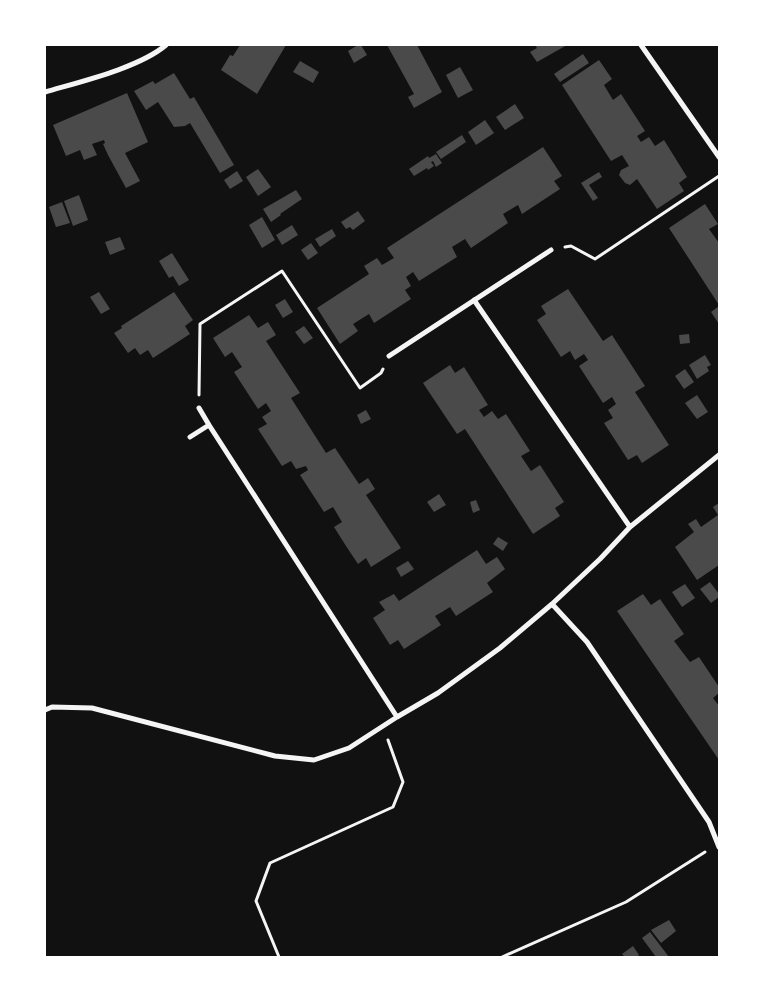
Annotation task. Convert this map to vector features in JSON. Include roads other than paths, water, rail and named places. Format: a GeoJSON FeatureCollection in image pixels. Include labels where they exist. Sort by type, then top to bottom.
{"type":"FeatureCollection","features":[{"type":"Feature","properties":{"kind":"street"},"geometry":{"type":"LineString","coordinates":[[45,92],[108,73],[138,61],[166,45]]}},
{"type":"Feature","properties":{"kind":"street"},"geometry":{"type":"LineString","coordinates":[[642,45],[719,156]]}},
{"type":"Feature","properties":{"kind":"street"},"geometry":{"type":"LineString","coordinates":[[389,356],[551,250]]}},
{"type":"Feature","properties":{"kind":"street"},"geometry":{"type":"LineString","coordinates":[[474,300],[630,527]]}},
{"type":"Feature","properties":{"kind":"street"},"geometry":{"type":"LineString","coordinates":[[199,408],[397,717]]}},
{"type":"Feature","properties":{"kind":"street"},"geometry":{"type":"LineString","coordinates":[[190,437],[209,425]]}},
{"type":"Feature","properties":{"kind":"street"},"geometry":{"type":"LineString","coordinates":[[45,710],[52,707],[92,708],[275,756],[314,760],[349,748],[438,693],[500,648],[600,560],[630,527],[719,455]]}},
{"type":"Feature","properties":{"kind":"street"},"geometry":{"type":"LineString","coordinates":[[552,604],[587,642],[709,822],[718,846]]}}]}
